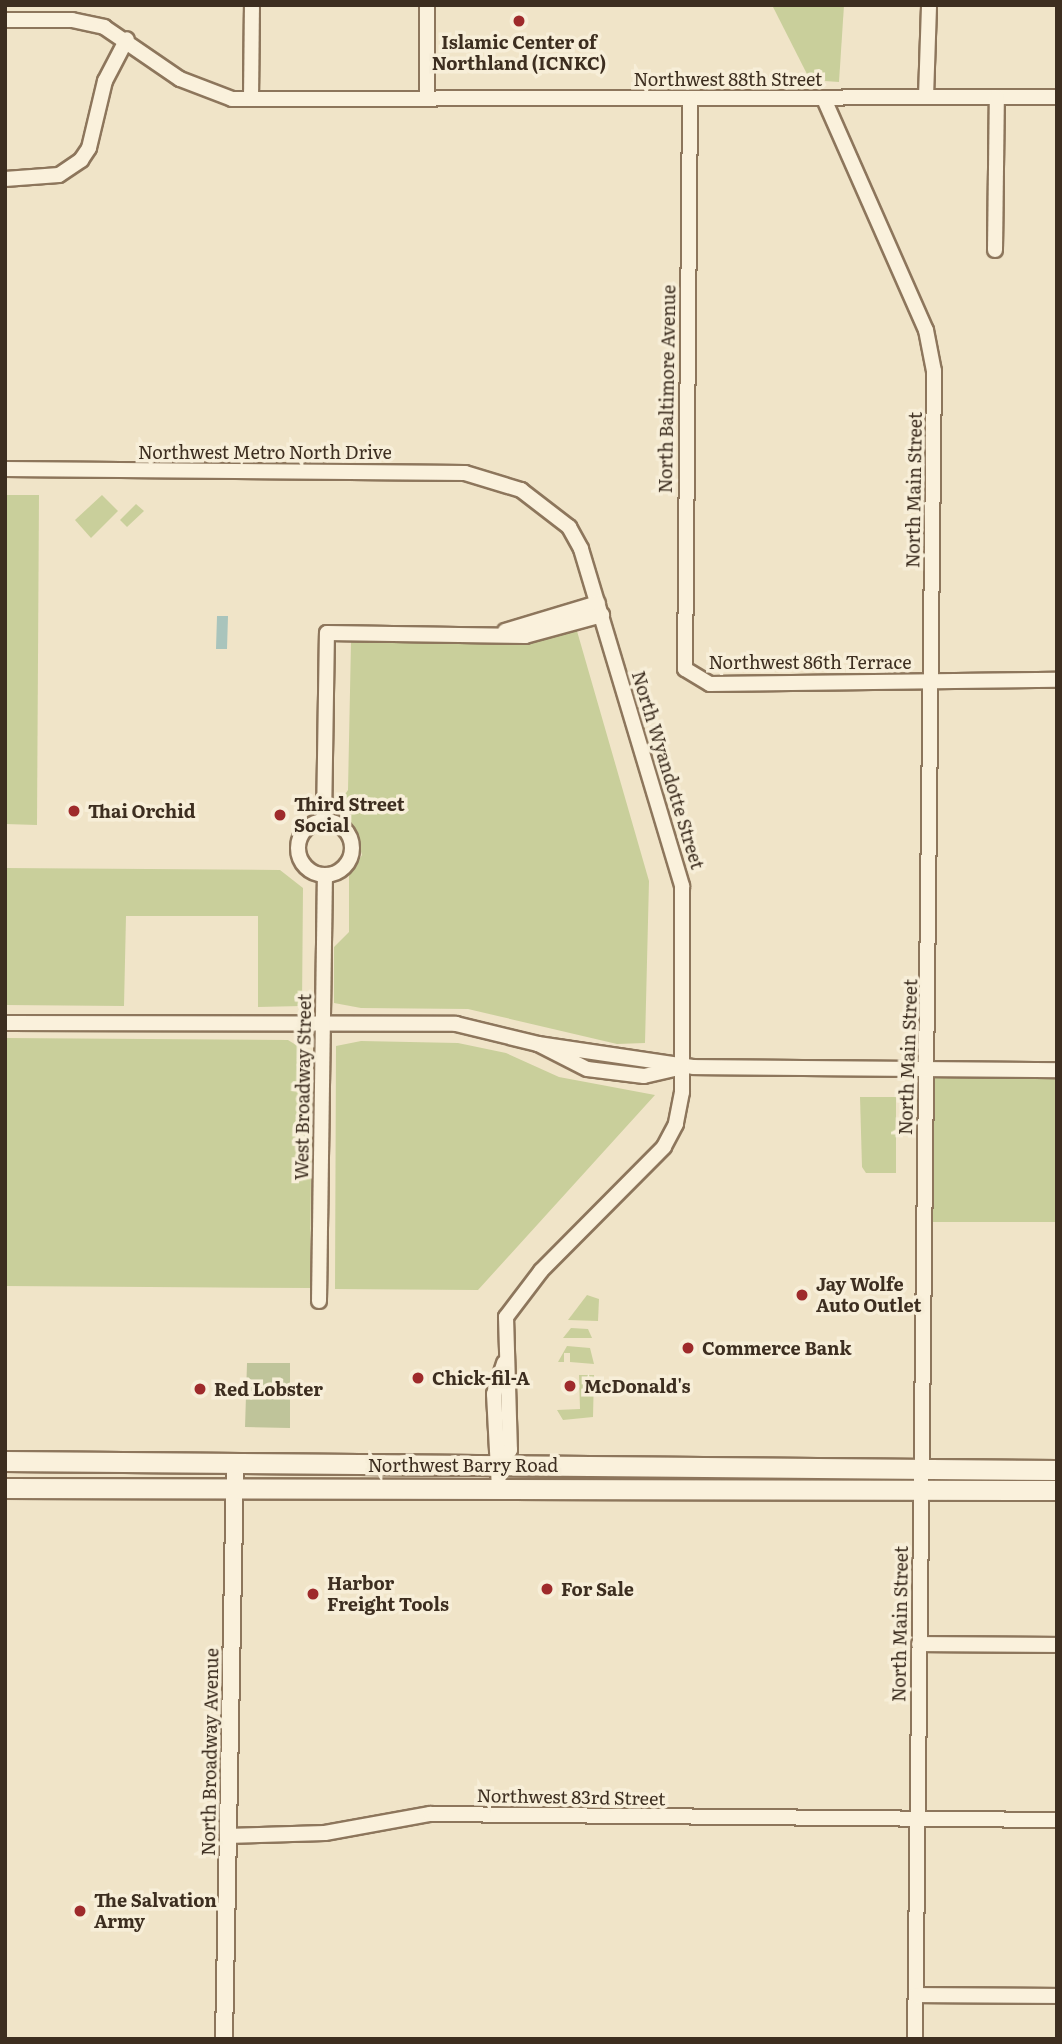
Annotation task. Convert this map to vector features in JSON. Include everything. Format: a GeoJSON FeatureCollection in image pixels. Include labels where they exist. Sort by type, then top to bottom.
{"type":"FeatureCollection","features":[{"type":"Feature","properties":{"kind":"main road","name":"Northwest Barry Road"},"geometry":{"type":"LineString","coordinates":[[7,1462],[235,1466],[500,1462],[920,1480]]}},
{"type":"Feature","properties":{"kind":"main road"},"geometry":{"type":"LineString","coordinates":[[920,1480],[1057,1471]]}},
{"type":"Feature","properties":{"kind":"main road","name":"Northwest Barry Road"},"geometry":{"type":"LineString","coordinates":[[5,1488],[499,1489],[920,1480]]}},
{"type":"Feature","properties":{"kind":"main road"},"geometry":{"type":"LineString","coordinates":[[920,1480],[1057,1490]]}},
{"type":"Feature","properties":{"kind":"street"},"geometry":{"type":"LineString","coordinates":[[251,99],[252,5]]}},
{"type":"Feature","properties":{"kind":"street"},"geometry":{"type":"LineString","coordinates":[[426,5],[427,97]]}},
{"type":"Feature","properties":{"kind":"street"},"geometry":{"type":"LineString","coordinates":[[926,97],[929,5]]}},
{"type":"Feature","properties":{"kind":"street","name":"Northwest 88th Street"},"geometry":{"type":"LineString","coordinates":[[5,20],[89,22],[127,39],[195,87],[232,99],[427,97],[690,100],[1057,97]]}},
{"type":"Feature","properties":{"kind":"street"},"geometry":{"type":"LineString","coordinates":[[5,179],[59,175],[81,160],[95,129],[101,93],[127,39]]}},
{"type":"Feature","properties":{"kind":"street"},"geometry":{"type":"LineString","coordinates":[[995,250],[997,97]]}},
{"type":"Feature","properties":{"kind":"street","name":"North Main Street"},"geometry":{"type":"LineString","coordinates":[[824,99],[932,354],[931,681],[915,2039]]}},
{"type":"Feature","properties":{"kind":"street","name":"North Baltimore Avenue"},"geometry":{"type":"LineString","coordinates":[[690,100],[683,653],[685,669],[692,677]]}},
{"type":"Feature","properties":{"kind":"street","name":"Northwest Metro North Drive"},"geometry":{"type":"LineString","coordinates":[[5,469],[435,472],[492,478],[521,490]]}},
{"type":"Feature","properties":{"kind":"street","name":"North Wyandotte Street"},"geometry":{"type":"LineString","coordinates":[[499,1489],[500,1462],[510,1450],[509,1384],[504,1363],[506,1317],[511,1307],[664,1147],[676,1124],[683,1067],[682,886],[600,609],[569,527],[521,490]]}},
{"type":"Feature","properties":{"kind":"street"},"geometry":{"type":"LineString","coordinates":[[324,821],[327,633],[497,633],[525,636],[600,609]]}},
{"type":"Feature","properties":{"kind":"street","name":"Northwest 86th Terrace"},"geometry":{"type":"LineString","coordinates":[[692,677],[710,684],[1057,680]]}},
{"type":"Feature","properties":{"kind":"street"},"geometry":{"type":"LineString","coordinates":[[324,821],[344,828],[352,847],[345,866],[325,875],[308,869],[298,848],[304,831],[324,821]]}},
{"type":"Feature","properties":{"kind":"street","name":"West Broadway Street"},"geometry":{"type":"LineString","coordinates":[[319,1301],[325,875]]}},
{"type":"Feature","properties":{"kind":"street"},"geometry":{"type":"LineString","coordinates":[[5,1023],[456,1024],[538,1044],[683,1067],[1057,1070]]}},
{"type":"Feature","properties":{"kind":"street","name":"North Broadway Avenue"},"geometry":{"type":"LineString","coordinates":[[224,2039],[235,1466]]}},
{"type":"Feature","properties":{"kind":"street"},"geometry":{"type":"LineString","coordinates":[[919,1643],[1057,1645]]}},
{"type":"Feature","properties":{"kind":"street","name":"Northwest 83rd Street"},"geometry":{"type":"LineString","coordinates":[[227,1836],[325,1833],[430,1814],[1057,1820]]}},
{"type":"Feature","properties":{"kind":"street"},"geometry":{"type":"LineString","coordinates":[[916,1995],[1057,1996]]}},
{"type":"Feature","properties":{"kind":"green space"},"geometry":{"type":"Polygon","coordinates":[[[772,5],[844,5],[839,82],[810,80],[772,5]]]}},
{"type":"Feature","properties":{"kind":"green space"},"geometry":{"type":"Polygon","coordinates":[[[5,495],[39,495],[37,825],[5,824],[5,495]]]}},
{"type":"Feature","properties":{"kind":"green space"},"geometry":{"type":"Polygon","coordinates":[[[102,495],[118,511],[91,538],[75,520],[102,495]]]}},
{"type":"Feature","properties":{"kind":"green space"},"geometry":{"type":"Polygon","coordinates":[[[136,504],[144,511],[127,527],[120,520],[136,504]]]}},
{"type":"Feature","properties":{"kind":"green space"},"geometry":{"type":"Polygon","coordinates":[[[577,631],[649,881],[645,1043],[617,1044],[468,1009],[361,1008],[334,1003],[334,947],[349,932],[349,875],[362,855],[354,829],[333,812],[348,790],[351,642],[517,644],[577,631]]]}},
{"type":"Feature","properties":{"kind":"green space"},"geometry":{"type":"Polygon","coordinates":[[[5,868],[280,870],[303,888],[302,1006],[258,1007],[258,916],[126,916],[124,1006],[5,1005],[5,868]]]}},
{"type":"Feature","properties":{"kind":"green space"},"geometry":{"type":"Polygon","coordinates":[[[5,1038],[288,1040],[312,1055],[310,1288],[5,1286],[5,1038]]]}},
{"type":"Feature","properties":{"kind":"green space"},"geometry":{"type":"Polygon","coordinates":[[[361,1041],[458,1043],[506,1053],[559,1077],[655,1095],[478,1290],[335,1289],[336,1046],[361,1041]]]}},
{"type":"Feature","properties":{"kind":"green space"},"geometry":{"type":"Polygon","coordinates":[[[927,1070],[1057,1070],[1057,1222],[923,1222],[927,1070]]]}},
{"type":"Feature","properties":{"kind":"green space"},"geometry":{"type":"Polygon","coordinates":[[[860,1097],[896,1097],[896,1173],[866,1173],[862,1167],[860,1097]]]}},
{"type":"Feature","properties":{"kind":"green space"},"geometry":{"type":"Polygon","coordinates":[[[587,1295],[599,1299],[598,1321],[568,1320],[587,1295]]]}},
{"type":"Feature","properties":{"kind":"green space"},"geometry":{"type":"Polygon","coordinates":[[[571,1328],[588,1329],[592,1338],[563,1338],[571,1328]]]}},
{"type":"Feature","properties":{"kind":"green space"},"geometry":{"type":"Polygon","coordinates":[[[567,1346],[590,1348],[594,1364],[570,1362],[570,1353],[564,1353],[564,1362],[558,1362],[567,1346]]]}},
{"type":"Feature","properties":{"kind":"green space"},"geometry":{"type":"Polygon","coordinates":[[[247,1363],[290,1363],[290,1428],[245,1427],[247,1363]]]}},
{"type":"Feature","properties":{"kind":"green space"},"geometry":{"type":"Polygon","coordinates":[[[579,1375],[594,1375],[593,1417],[563,1420],[557,1410],[580,1409],[579,1375]]]}},
{"type":"Feature","properties":{"kind":"water"},"geometry":{"type":"Polygon","coordinates":[[[217,616],[228,616],[227,649],[216,649],[217,616]]]}},
{"type":"Feature","properties":{"kind":"place","name":"Islamic Center of Northland (ICNKC)"},"geometry":{"type":"Point","coordinates":[519,21]}},
{"type":"Feature","properties":{"kind":"place","name":"Thai Orchid"},"geometry":{"type":"Point","coordinates":[74,811]}},
{"type":"Feature","properties":{"kind":"place","name":"Third Street Social"},"geometry":{"type":"Point","coordinates":[280,815]}},
{"type":"Feature","properties":{"kind":"place","name":"Jay Wolfe Auto Outlet"},"geometry":{"type":"Point","coordinates":[802,1295]}},
{"type":"Feature","properties":{"kind":"place","name":"Commerce Bank"},"geometry":{"type":"Point","coordinates":[688,1348]}},
{"type":"Feature","properties":{"kind":"place","name":"Chick-fil-A"},"geometry":{"type":"Point","coordinates":[418,1378]}},
{"type":"Feature","properties":{"kind":"place","name":"McDonald's"},"geometry":{"type":"Point","coordinates":[570,1386]}},
{"type":"Feature","properties":{"kind":"place","name":"Red Lobster"},"geometry":{"type":"Point","coordinates":[200,1389]}},
{"type":"Feature","properties":{"kind":"place","name":"For Sale"},"geometry":{"type":"Point","coordinates":[547,1589]}},
{"type":"Feature","properties":{"kind":"place","name":"Harbor Freight Tools"},"geometry":{"type":"Point","coordinates":[313,1594]}},
{"type":"Feature","properties":{"kind":"place","name":"The Salvation Army"},"geometry":{"type":"Point","coordinates":[80,1911]}}]}
